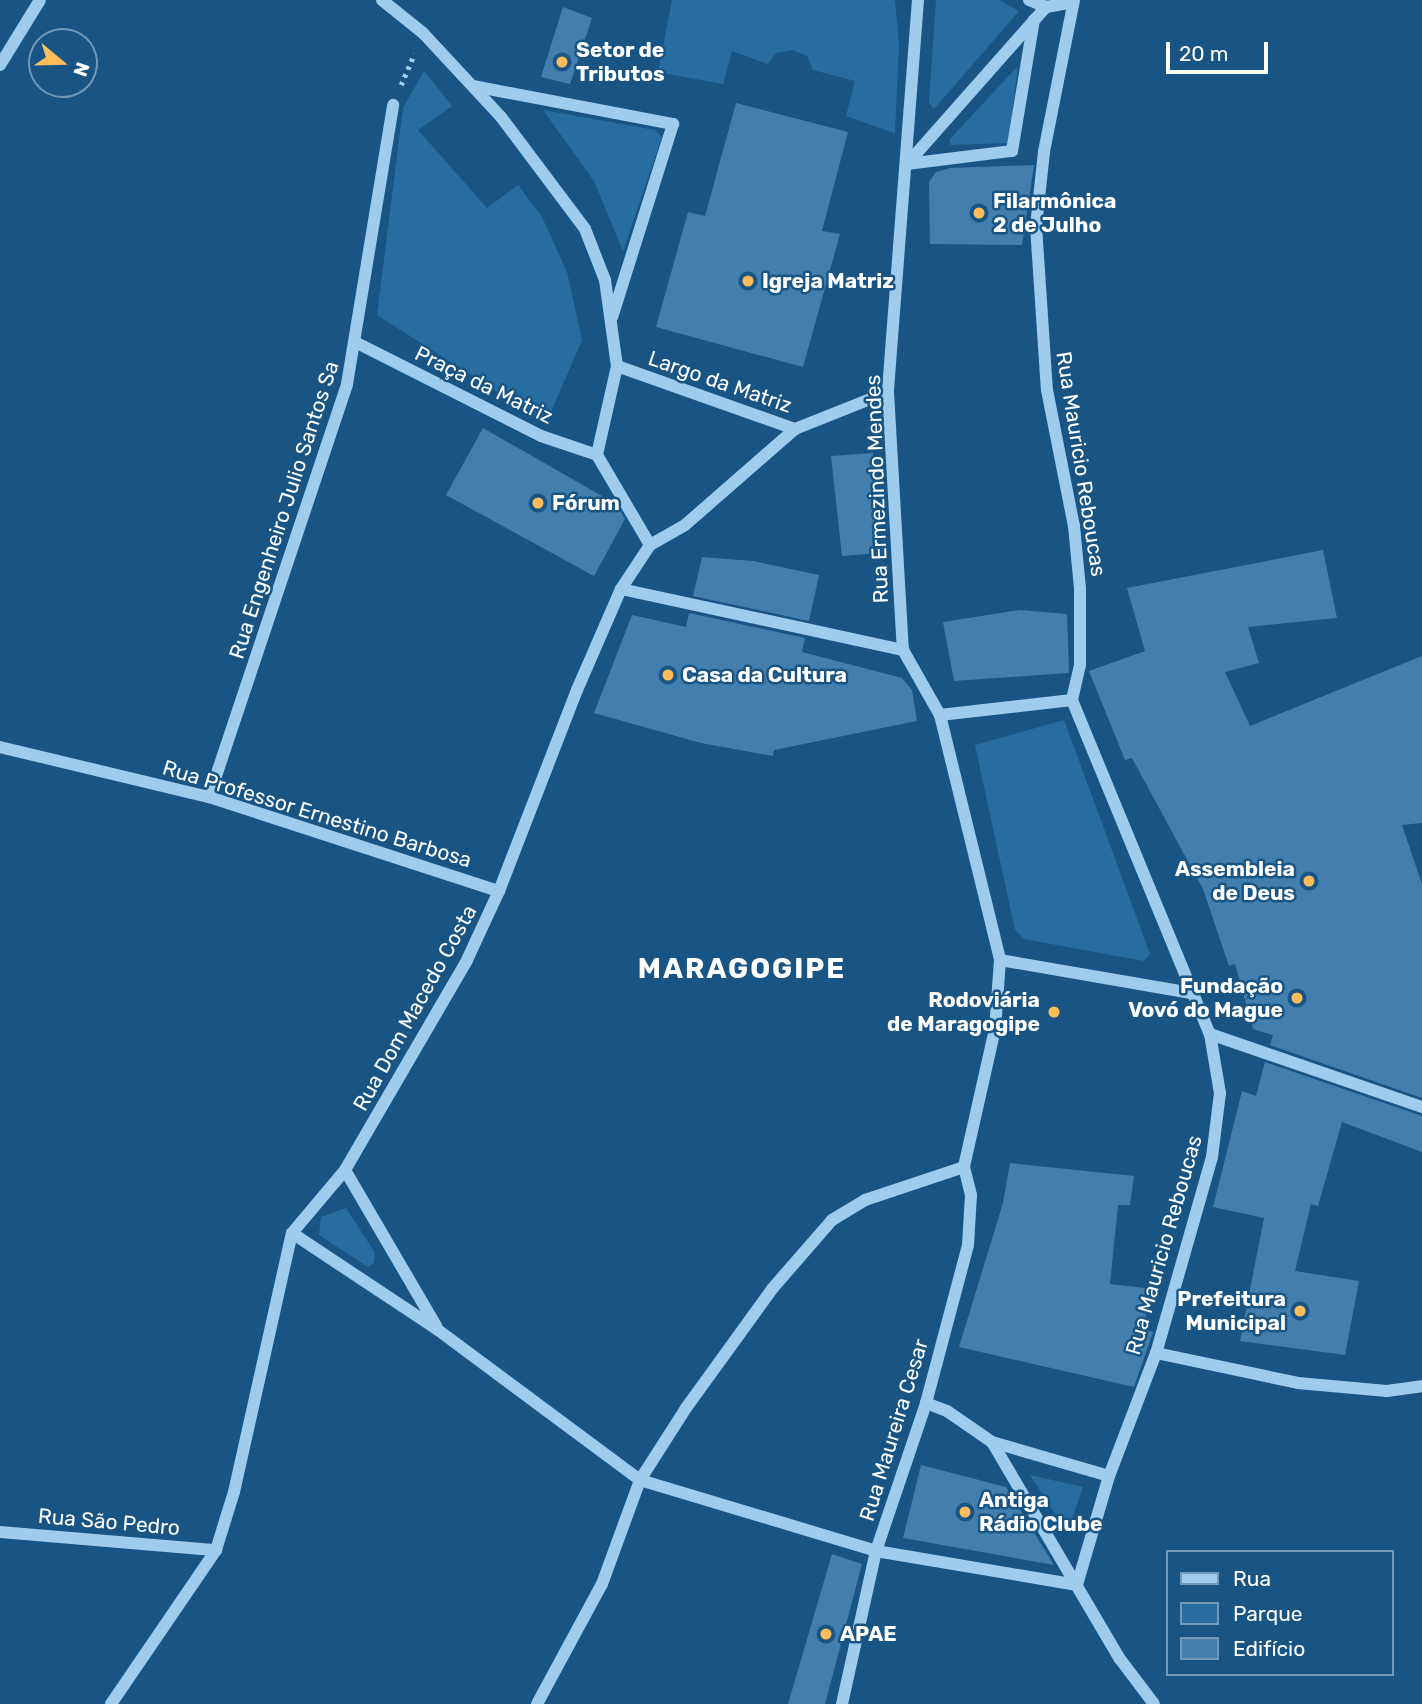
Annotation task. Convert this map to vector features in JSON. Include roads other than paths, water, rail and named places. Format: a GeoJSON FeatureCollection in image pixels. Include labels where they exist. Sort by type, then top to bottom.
{"type":"FeatureCollection","features":[{"type":"Feature","properties":{"kind":"street"},"geometry":{"type":"LineString","coordinates":[[0,65],[40,0]]}},
{"type":"Feature","properties":{"kind":"street","name":"Largo da Matriz"},"geometry":{"type":"LineString","coordinates":[[382,0],[423,33],[473,86],[532,155],[585,229],[605,280],[617,366],[597,455]]}},
{"type":"Feature","properties":{"kind":"street","name":"Rua Ermezindo Mendes"},"geometry":{"type":"LineString","coordinates":[[918,0],[888,393],[903,650],[940,715],[1000,960],[995,1029],[964,1167]]}},
{"type":"Feature","properties":{"kind":"street"},"geometry":{"type":"LineString","coordinates":[[1028,0],[1046,7],[1074,1]]}},
{"type":"Feature","properties":{"kind":"street","name":"Rua Mauricio Reboucas"},"geometry":{"type":"LineString","coordinates":[[1074,1],[1044,152],[1037,226],[1047,390],[1074,526],[1080,588],[1080,665],[1072,700],[1210,1034],[1220,1093],[1213,1157],[1156,1353],[1109,1476],[1077,1585]]}},
{"type":"Feature","properties":{"kind":"street"},"geometry":{"type":"LineString","coordinates":[[907,164],[1046,7]]}},
{"type":"Feature","properties":{"kind":"street"},"geometry":{"type":"LineString","coordinates":[[907,164],[1012,150],[1034,20]]}},
{"type":"Feature","properties":{"kind":"street"},"geometry":{"type":"LineString","coordinates":[[473,86],[673,124],[610,321]]}},
{"type":"Feature","properties":{"kind":"street","name":"Rua Engenheiro Julio Santos Sa"},"geometry":{"type":"LineString","coordinates":[[209,797],[337,421],[356,343],[393,105]]}},
{"type":"Feature","properties":{"kind":"street","name":"Praça da Matriz"},"geometry":{"type":"LineString","coordinates":[[356,343],[541,436],[597,455]]}},
{"type":"Feature","properties":{"kind":"street","name":"Largo da Matriz"},"geometry":{"type":"LineString","coordinates":[[617,366],[795,429],[888,393]]}},
{"type":"Feature","properties":{"kind":"street"},"geometry":{"type":"LineString","coordinates":[[597,455],[650,545],[685,525],[795,429]]}},
{"type":"Feature","properties":{"kind":"street","name":"Rua Dom Macedo Costa"},"geometry":{"type":"LineString","coordinates":[[110,1704],[216,1550],[234,1492],[292,1233],[345,1170],[467,960],[499,891],[577,690],[621,589],[650,545]]}},
{"type":"Feature","properties":{"kind":"street"},"geometry":{"type":"LineString","coordinates":[[621,589],[903,650]]}},
{"type":"Feature","properties":{"kind":"street"},"geometry":{"type":"LineString","coordinates":[[940,715],[1072,700]]}},
{"type":"Feature","properties":{"kind":"street","name":"Rua Professor Ernestino Barbosa"},"geometry":{"type":"LineString","coordinates":[[0,747],[209,797],[499,891]]}},
{"type":"Feature","properties":{"kind":"street"},"geometry":{"type":"LineString","coordinates":[[1000,960],[1191,993]]}},
{"type":"Feature","properties":{"kind":"street"},"geometry":{"type":"LineString","coordinates":[[1210,1034],[1422,1108]]}},
{"type":"Feature","properties":{"kind":"street"},"geometry":{"type":"LineString","coordinates":[[537,1704],[602,1584],[640,1480],[686,1408],[772,1289],[832,1220],[865,1200],[964,1167]]}},
{"type":"Feature","properties":{"kind":"street","name":"Rua Maureira Cesar"},"geometry":{"type":"LineString","coordinates":[[842,1704],[876,1551],[926,1402],[968,1245],[971,1195],[964,1167]]}},
{"type":"Feature","properties":{"kind":"street"},"geometry":{"type":"LineString","coordinates":[[345,1170],[438,1329]]}},
{"type":"Feature","properties":{"kind":"street"},"geometry":{"type":"LineString","coordinates":[[292,1233],[438,1329],[640,1480],[876,1551],[1077,1585]]}},
{"type":"Feature","properties":{"kind":"street"},"geometry":{"type":"LineString","coordinates":[[1156,1353],[1298,1383],[1387,1391],[1422,1386]]}},
{"type":"Feature","properties":{"kind":"street"},"geometry":{"type":"LineString","coordinates":[[926,1402],[947,1411],[992,1442],[1109,1476]]}},
{"type":"Feature","properties":{"kind":"street"},"geometry":{"type":"LineString","coordinates":[[992,1442],[1120,1659],[1154,1704]]}},
{"type":"Feature","properties":{"kind":"street","name":"Rua São Pedro"},"geometry":{"type":"LineString","coordinates":[[0,1532],[216,1550]]}},
{"type":"Feature","properties":{"kind":"place","name":"Setor de Tributos"},"geometry":{"type":"Point","coordinates":[562,62]}},
{"type":"Feature","properties":{"kind":"place","name":"Filarmônica 2 de Julho"},"geometry":{"type":"Point","coordinates":[979,213]}},
{"type":"Feature","properties":{"kind":"place","name":"Igreja Matriz"},"geometry":{"type":"Point","coordinates":[748,281]}},
{"type":"Feature","properties":{"kind":"place","name":"Fórum"},"geometry":{"type":"Point","coordinates":[538,503]}},
{"type":"Feature","properties":{"kind":"place","name":"Casa da Cultura"},"geometry":{"type":"Point","coordinates":[668,675]}},
{"type":"Feature","properties":{"kind":"place","name":"Assembleia de Deus"},"geometry":{"type":"Point","coordinates":[1309,881]}},
{"type":"Feature","properties":{"kind":"place","name":"Fundação Vovó do Mague"},"geometry":{"type":"Point","coordinates":[1297,998]}},
{"type":"Feature","properties":{"kind":"place","name":"Rodoviária de Maragogipe"},"geometry":{"type":"Point","coordinates":[1054,1012]}},
{"type":"Feature","properties":{"kind":"place","name":"Prefeitura Municipal"},"geometry":{"type":"Point","coordinates":[1300,1311]}},
{"type":"Feature","properties":{"kind":"place","name":"Antiga Rádio Clube"},"geometry":{"type":"Point","coordinates":[965,1512]}},
{"type":"Feature","properties":{"kind":"place","name":"APAE"},"geometry":{"type":"Point","coordinates":[826,1634]}},
{"type":"Feature","properties":{"kind":"district","name":"MARAGOGIPE"},"geometry":{"type":"Point","coordinates":[742,969]}}]}
